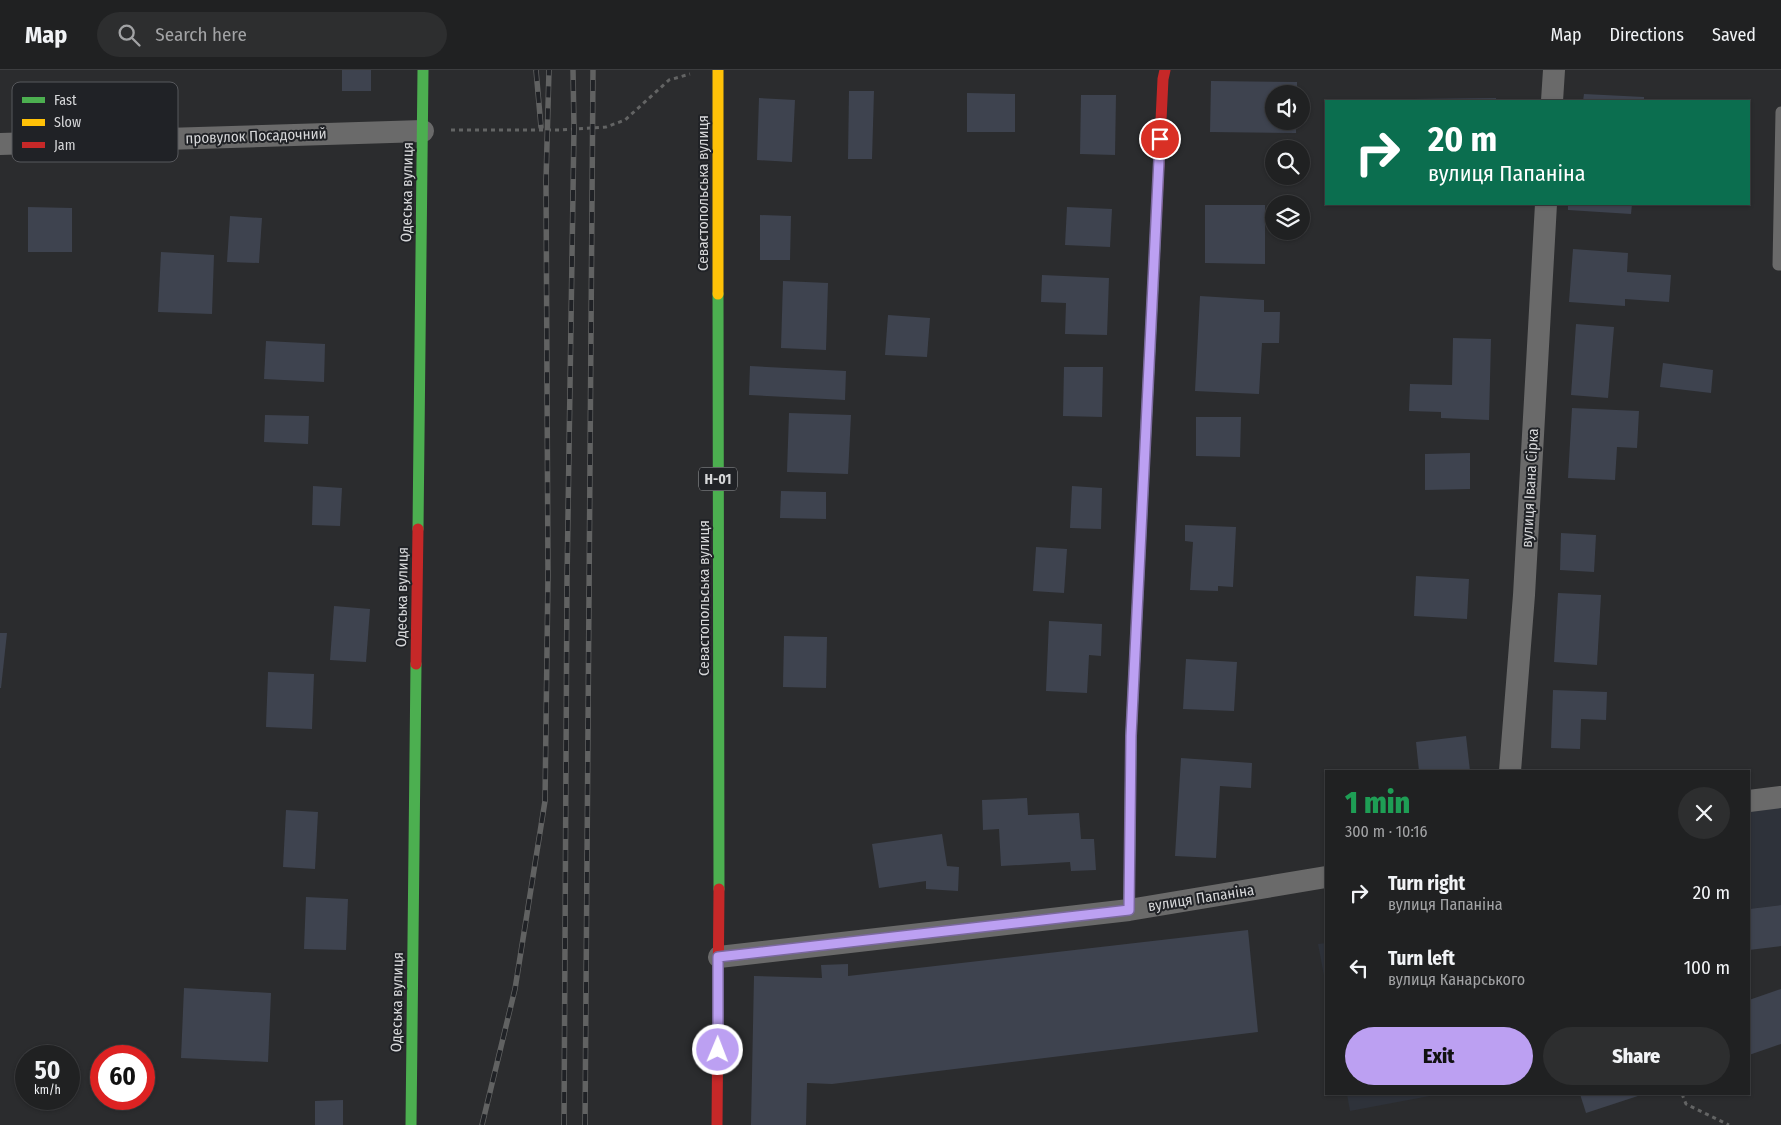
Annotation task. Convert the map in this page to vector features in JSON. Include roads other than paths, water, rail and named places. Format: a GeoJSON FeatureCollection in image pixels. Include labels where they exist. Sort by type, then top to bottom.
{"type":"FeatureCollection","features":[{"type":"Feature","properties":{"kind":"street","name":"Одеська вулиця"},"geometry":{"type":"LineString","coordinates":[[411,1125],[423,131],[422,70]]}},
{"type":"Feature","properties":{"kind":"street","name":"Севастопольська вулиця"},"geometry":{"type":"LineString","coordinates":[[717,1125],[718,70]]}},
{"type":"Feature","properties":{"kind":"street"},"geometry":{"type":"LineString","coordinates":[[1129,910],[1131,736],[1163,79],[1165,70]]}},
{"type":"Feature","properties":{"kind":"street"},"geometry":{"type":"LineString","coordinates":[[1552,100],[1554,70]]}},
{"type":"Feature","properties":{"kind":"street","name":"провулок Посадочний"},"geometry":{"type":"LineString","coordinates":[[178,139],[423,131]]}},
{"type":"Feature","properties":{"kind":"street","name":"вулиця Івана Сірка"},"geometry":{"type":"LineString","coordinates":[[1510,770],[1524,585],[1546,205]]}},
{"type":"Feature","properties":{"kind":"street"},"geometry":{"type":"LineString","coordinates":[[1750,801],[1781,797]]}},
{"type":"Feature","properties":{"kind":"street","name":"вулиця Папаніна"},"geometry":{"type":"LineString","coordinates":[[718,957],[1129,910],[1325,877]]}},
{"type":"Feature","properties":{"kind":"lane"},"geometry":{"type":"LineString","coordinates":[[1781,112],[1778,265],[1781,265]]}},
{"type":"Feature","properties":{"kind":"railway"},"geometry":{"type":"LineString","coordinates":[[536,70],[541,127]]}},
{"type":"Feature","properties":{"kind":"railway"},"geometry":{"type":"LineString","coordinates":[[482,1125],[515,989],[545,801],[548,575],[546,181],[549,70]]}},
{"type":"Feature","properties":{"kind":"railway"},"geometry":{"type":"LineString","coordinates":[[564,1125],[567,581],[574,128],[573,70]]}},
{"type":"Feature","properties":{"kind":"railway"},"geometry":{"type":"LineString","coordinates":[[585,1125],[593,70]]}}]}
